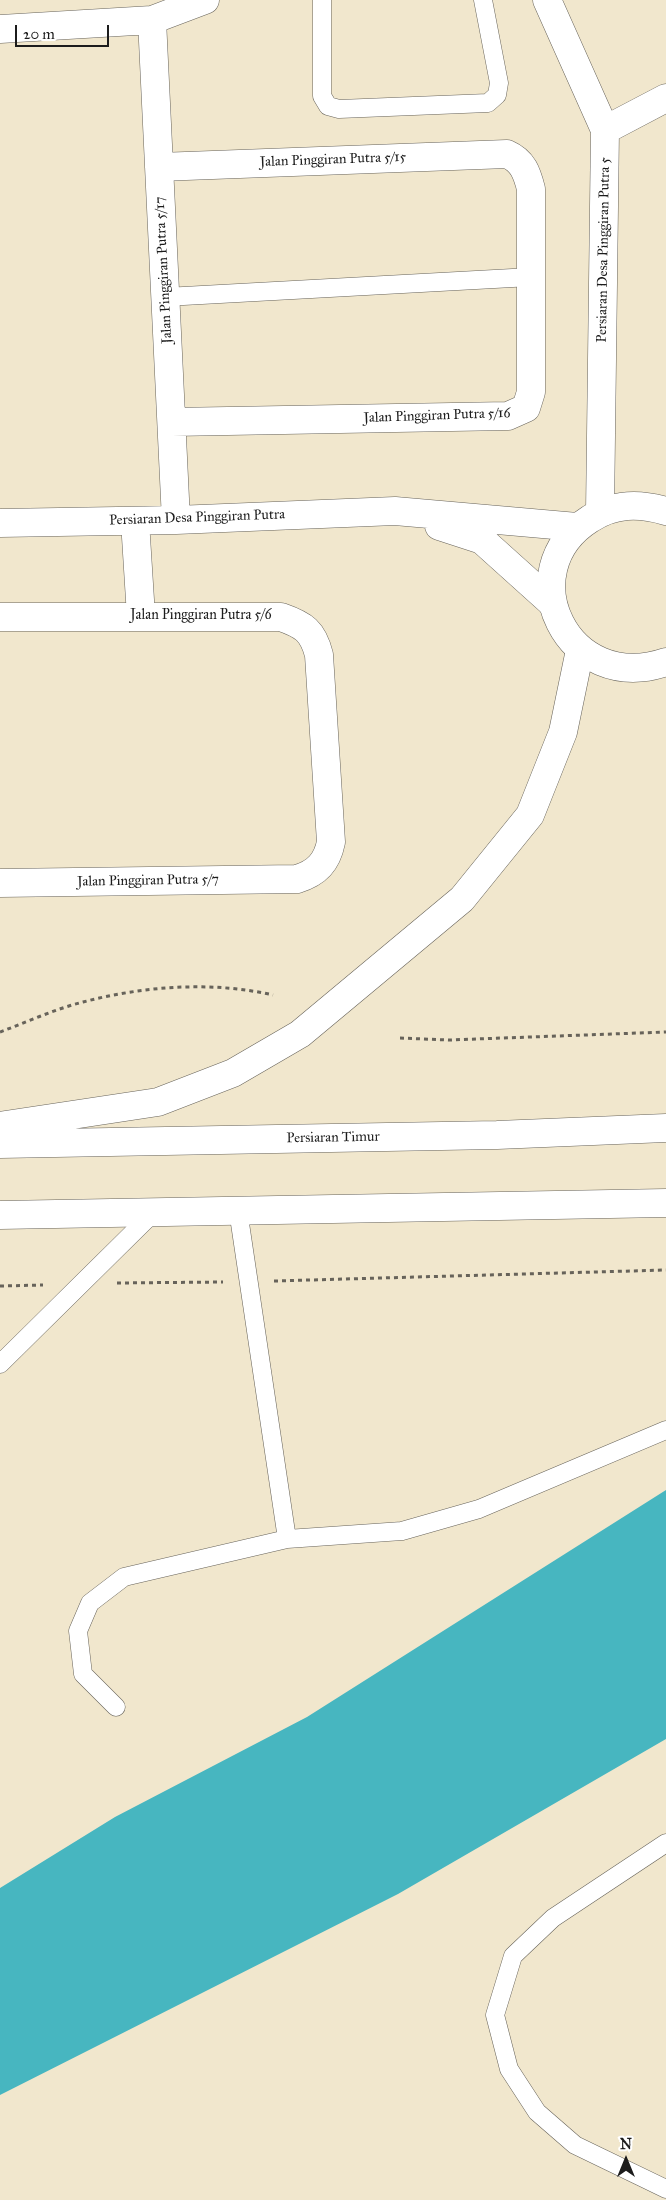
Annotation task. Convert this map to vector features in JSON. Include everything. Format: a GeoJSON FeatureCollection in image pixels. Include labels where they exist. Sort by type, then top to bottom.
{"type":"FeatureCollection","features":[{"type":"Feature","properties":{"kind":"street"},"geometry":{"type":"LineString","coordinates":[[0,29],[152,20],[205,0]]}},
{"type":"Feature","properties":{"kind":"street","name":"Persiaran Desa Pinggiran Putra 5"},"geometry":{"type":"LineString","coordinates":[[547,0],[606,130],[600,512]]}},
{"type":"Feature","properties":{"kind":"street","name":"Jalan Pinggiran Putra 5/17"},"geometry":{"type":"LineString","coordinates":[[152,20],[176,520]]}},
{"type":"Feature","properties":{"kind":"street"},"geometry":{"type":"LineString","coordinates":[[606,130],[666,98]]}},
{"type":"Feature","properties":{"kind":"street","name":"Jalan Pinggiran Putra 5/15"},"geometry":{"type":"LineString","coordinates":[[159,167],[507,154]]}},
{"type":"Feature","properties":{"kind":"street","name":"Jalan Pinggiran Putra 5/16"},"geometry":{"type":"LineString","coordinates":[[172,422],[508,416],[526,408],[531,392],[531,189],[523,166],[517,158],[507,154]]}},
{"type":"Feature","properties":{"kind":"street"},"geometry":{"type":"LineString","coordinates":[[666,511],[647,505],[623,505],[600,512],[577,527],[560,549],[552,576],[552,603],[562,629],[580,650],[601,663],[624,669],[648,668],[666,662]]}},
{"type":"Feature","properties":{"kind":"street","name":"Persiaran Desa Pinggiran Putra"},"geometry":{"type":"LineString","coordinates":[[395,511],[482,540],[552,603]]}},
{"type":"Feature","properties":{"kind":"street","name":"Persiaran Desa Pinggiran Putra"},"geometry":{"type":"LineString","coordinates":[[0,523],[176,520],[395,511],[577,527]]}},
{"type":"Feature","properties":{"kind":"street"},"geometry":{"type":"LineString","coordinates":[[134,521],[141,616]]}},
{"type":"Feature","properties":{"kind":"street","name":"Jalan Pinggiran Putra 5/6"},"geometry":{"type":"LineString","coordinates":[[0,617],[281,617],[307,629],[315,640],[319,655],[331,842],[328,855],[321,865],[311,875],[297,879]]}},
{"type":"Feature","properties":{"kind":"street"},"geometry":{"type":"LineString","coordinates":[[0,1126],[158,1102],[232,1073],[300,1034],[462,899],[530,815],[563,732],[580,650]]}},
{"type":"Feature","properties":{"kind":"street","name":"Jalan Pinggiran Putra 5/7"},"geometry":{"type":"LineString","coordinates":[[0,883],[297,879]]}},
{"type":"Feature","properties":{"kind":"street","name":"Persiaran Timur"},"geometry":{"type":"LineString","coordinates":[[0,1144],[488,1135],[666,1128]]}},
{"type":"Feature","properties":{"kind":"street"},"geometry":{"type":"LineString","coordinates":[[0,1215],[666,1203]]}},
{"type":"Feature","properties":{"kind":"lane"},"geometry":{"type":"LineString","coordinates":[[326,1],[322,96],[328,106],[339,109],[488,103],[497,95],[498,83],[483,0]]}},
{"type":"Feature","properties":{"kind":"lane"},"geometry":{"type":"LineString","coordinates":[[165,297],[531,277]]}},
{"type":"Feature","properties":{"kind":"lane"},"geometry":{"type":"LineString","coordinates":[[238,1210],[287,1539]]}},
{"type":"Feature","properties":{"kind":"lane"},"geometry":{"type":"LineString","coordinates":[[0,1364],[154,1212]]}},
{"type":"Feature","properties":{"kind":"lane"},"geometry":{"type":"LineString","coordinates":[[116,1707],[83,1674],[78,1630],[90,1603],[124,1577],[287,1539],[402,1531],[479,1509],[666,1430]]}},
{"type":"Feature","properties":{"kind":"lane"},"geometry":{"type":"LineString","coordinates":[[666,1843],[553,1918],[513,1956],[495,2015],[510,2069],[537,2112],[575,2145],[666,2189]]}},
{"type":"Feature","properties":{"kind":"path"},"geometry":{"type":"LineString","coordinates":[[0,1032],[82,1002],[141,991],[210,987],[246,989],[273,995]]}},
{"type":"Feature","properties":{"kind":"path"},"geometry":{"type":"LineString","coordinates":[[400,1038],[449,1040],[666,1032]]}},
{"type":"Feature","properties":{"kind":"path"},"geometry":{"type":"LineString","coordinates":[[0,1286],[666,1270]]}},
{"type":"Feature","properties":{"kind":"water"},"geometry":{"type":"Polygon","coordinates":[[[666,1490],[666,1739],[398,1894],[0,2095],[0,1888],[115,1817],[307,1717],[666,1490]]]}}]}
